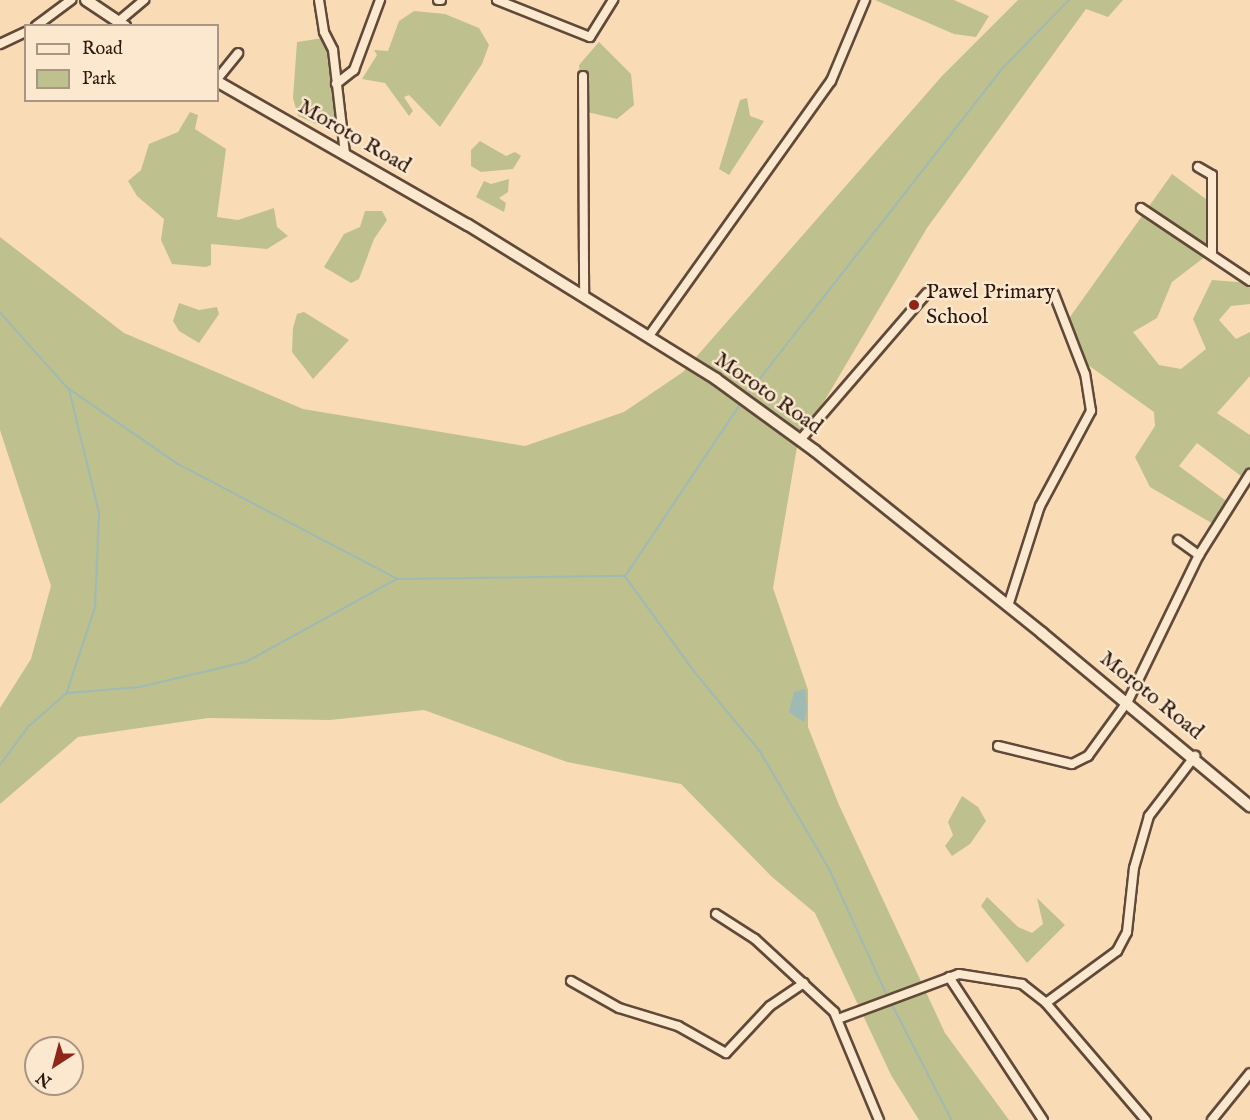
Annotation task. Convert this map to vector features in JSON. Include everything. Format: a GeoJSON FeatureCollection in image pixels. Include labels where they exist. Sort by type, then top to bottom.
{"type":"FeatureCollection","features":[{"type":"Feature","properties":{"kind":"main road"},"geometry":{"type":"LineString","coordinates":[[86,0],[122,23]]}},
{"type":"Feature","properties":{"kind":"main road","name":"Moroto Road"},"geometry":{"type":"LineString","coordinates":[[219,81],[584,296],[648,336],[800,440],[1128,701],[1195,756],[1250,806]]}},
{"type":"Feature","properties":{"kind":"street"},"geometry":{"type":"LineString","coordinates":[[39,24],[70,0]]}},
{"type":"Feature","properties":{"kind":"street"},"geometry":{"type":"LineString","coordinates":[[122,23],[144,0]]}},
{"type":"Feature","properties":{"kind":"street"},"geometry":{"type":"LineString","coordinates":[[319,0],[324,32],[333,50],[345,153]]}},
{"type":"Feature","properties":{"kind":"street"},"geometry":{"type":"LineString","coordinates":[[336,84],[354,70],[380,0]]}},
{"type":"Feature","properties":{"kind":"street"},"geometry":{"type":"LineString","coordinates":[[497,0],[590,37],[613,0]]}},
{"type":"Feature","properties":{"kind":"street"},"geometry":{"type":"LineString","coordinates":[[648,336],[831,81],[865,0]]}},
{"type":"Feature","properties":{"kind":"street"},"geometry":{"type":"LineString","coordinates":[[0,44],[24,33]]}},
{"type":"Feature","properties":{"kind":"street"},"geometry":{"type":"LineString","coordinates":[[219,79],[238,53]]}},
{"type":"Feature","properties":{"kind":"street"},"geometry":{"type":"LineString","coordinates":[[583,76],[584,296]]}},
{"type":"Feature","properties":{"kind":"street"},"geometry":{"type":"LineString","coordinates":[[1198,167],[1212,175],[1212,252]]}},
{"type":"Feature","properties":{"kind":"street"},"geometry":{"type":"LineString","coordinates":[[1141,208],[1185,240],[1212,252],[1250,281]]}},
{"type":"Feature","properties":{"kind":"street"},"geometry":{"type":"LineString","coordinates":[[800,440],[927,293]]}},
{"type":"Feature","properties":{"kind":"street"},"geometry":{"type":"LineString","coordinates":[[1008,606],[1014,576],[1040,506],[1091,411],[1085,374],[1054,294]]}},
{"type":"Feature","properties":{"kind":"street"},"geometry":{"type":"LineString","coordinates":[[998,746],[1077,764],[1128,701],[1199,555],[1250,474]]}},
{"type":"Feature","properties":{"kind":"street"},"geometry":{"type":"LineString","coordinates":[[1178,540],[1199,555]]}},
{"type":"Feature","properties":{"kind":"street"},"geometry":{"type":"LineString","coordinates":[[1046,1003],[1123,942],[1134,868],[1149,816],[1195,756]]}},
{"type":"Feature","properties":{"kind":"street"},"geometry":{"type":"LineString","coordinates":[[716,914],[755,939],[804,983],[838,1019],[879,1120]]}},
{"type":"Feature","properties":{"kind":"street"},"geometry":{"type":"LineString","coordinates":[[838,1019],[949,977],[967,975],[1022,984],[1046,1003],[1146,1120]]}},
{"type":"Feature","properties":{"kind":"street"},"geometry":{"type":"LineString","coordinates":[[949,977],[1043,1120]]}},
{"type":"Feature","properties":{"kind":"street"},"geometry":{"type":"LineString","coordinates":[[571,981],[619,1008],[678,1026],[726,1053],[770,1006],[804,983]]}},
{"type":"Feature","properties":{"kind":"street"},"geometry":{"type":"LineString","coordinates":[[1212,1120],[1250,1072]]}},
{"type":"Feature","properties":{"kind":"green space"},"geometry":{"type":"Polygon","coordinates":[[[875,0],[954,0],[989,16],[976,37],[954,34],[875,0]]]}},
{"type":"Feature","properties":{"kind":"green space"},"geometry":{"type":"Polygon","coordinates":[[[1018,0],[1123,0],[1108,17],[1086,9],[927,228],[797,447],[773,588],[808,690],[808,727],[839,805],[945,1033],[1009,1120],[919,1120],[891,1075],[815,913],[771,876],[681,784],[567,762],[424,710],[330,720],[208,718],[78,737],[0,804],[0,708],[31,659],[51,586],[0,430],[0,237],[124,333],[303,409],[525,446],[624,412],[683,372],[942,76],[1018,0]]]}},
{"type":"Feature","properties":{"kind":"green space"},"geometry":{"type":"Polygon","coordinates":[[[414,11],[445,14],[479,28],[489,45],[482,64],[440,127],[409,95],[404,97],[413,111],[409,116],[385,83],[362,79],[377,55],[374,50],[388,51],[399,21],[414,11]]]}},
{"type":"Feature","properties":{"kind":"green space"},"geometry":{"type":"Polygon","coordinates":[[[323,38],[329,51],[335,116],[334,126],[325,128],[298,116],[293,98],[297,42],[323,38]]]}},
{"type":"Feature","properties":{"kind":"green space"},"geometry":{"type":"Polygon","coordinates":[[[599,42],[631,74],[634,105],[617,119],[583,111],[579,65],[599,42]]]}},
{"type":"Feature","properties":{"kind":"green space"},"geometry":{"type":"Polygon","coordinates":[[[747,98],[750,116],[764,121],[729,175],[719,169],[740,100],[747,98]]]}},
{"type":"Feature","properties":{"kind":"green space"},"geometry":{"type":"Polygon","coordinates":[[[190,112],[198,115],[195,129],[226,149],[217,217],[238,220],[274,208],[277,227],[288,236],[267,249],[211,244],[211,265],[206,267],[172,264],[161,240],[164,219],[137,196],[128,181],[141,170],[149,144],[178,132],[190,112]]]}},
{"type":"Feature","properties":{"kind":"green space"},"geometry":{"type":"Polygon","coordinates":[[[480,141],[506,156],[515,152],[521,156],[513,169],[481,172],[471,166],[471,150],[480,141]]]}},
{"type":"Feature","properties":{"kind":"green space"},"geometry":{"type":"Polygon","coordinates":[[[1172,174],[1210,202],[1210,253],[1172,282],[1157,318],[1133,332],[1159,365],[1181,369],[1206,349],[1193,319],[1212,280],[1250,283],[1250,304],[1231,306],[1219,320],[1236,339],[1250,332],[1250,376],[1217,413],[1250,435],[1250,471],[1245,479],[1197,443],[1179,466],[1229,503],[1215,525],[1150,487],[1135,457],[1155,426],[1154,412],[1081,360],[1065,324],[1172,174]]]}},
{"type":"Feature","properties":{"kind":"green space"},"geometry":{"type":"Polygon","coordinates":[[[509,179],[508,192],[499,198],[506,203],[504,212],[476,197],[484,181],[491,184],[509,179]]]}},
{"type":"Feature","properties":{"kind":"green space"},"geometry":{"type":"Polygon","coordinates":[[[365,211],[382,211],[387,220],[374,239],[359,279],[351,283],[324,267],[344,234],[360,227],[365,211]]]}},
{"type":"Feature","properties":{"kind":"green space"},"geometry":{"type":"Polygon","coordinates":[[[179,303],[199,310],[217,307],[219,314],[199,343],[179,331],[173,321],[179,303]]]}},
{"type":"Feature","properties":{"kind":"green space"},"geometry":{"type":"Polygon","coordinates":[[[304,312],[349,340],[313,379],[292,352],[293,328],[297,314],[304,312]]]}},
{"type":"Feature","properties":{"kind":"green space"},"geometry":{"type":"Polygon","coordinates":[[[962,796],[978,807],[986,821],[970,844],[952,856],[945,846],[953,835],[948,822],[962,796]]]}},
{"type":"Feature","properties":{"kind":"green space"},"geometry":{"type":"Polygon","coordinates":[[[987,897],[1018,927],[1032,933],[1043,924],[1037,898],[1065,925],[1027,963],[981,906],[987,897]]]}},
{"type":"Feature","properties":{"kind":"water"},"geometry":{"type":"Polygon","coordinates":[[[805,689],[807,708],[804,722],[789,712],[794,692],[805,689]]]}},
{"type":"Feature","properties":{"kind":"waterway"},"geometry":{"type":"LineString","coordinates":[[748,394],[1003,68],[1069,0]]}},
{"type":"Feature","properties":{"kind":"waterway"},"geometry":{"type":"LineString","coordinates":[[0,312],[68,388],[178,464],[398,579],[625,576]]}},
{"type":"Feature","properties":{"kind":"waterway"},"geometry":{"type":"LineString","coordinates":[[67,692],[95,608],[99,513],[69,390]]}},
{"type":"Feature","properties":{"kind":"waterway"},"geometry":{"type":"LineString","coordinates":[[626,575],[739,406]]}},
{"type":"Feature","properties":{"kind":"waterway"},"geometry":{"type":"LineString","coordinates":[[625,576],[694,671],[760,751],[829,868],[888,997]]}},
{"type":"Feature","properties":{"kind":"waterway"},"geometry":{"type":"LineString","coordinates":[[0,765],[29,726],[67,693],[140,687],[246,662],[397,579]]}},
{"type":"Feature","properties":{"kind":"waterway"},"geometry":{"type":"LineString","coordinates":[[892,1004],[952,1120]]}},
{"type":"Feature","properties":{"kind":"place","name":"Pawel Primary School"},"geometry":{"type":"Point","coordinates":[914,305]}}]}
